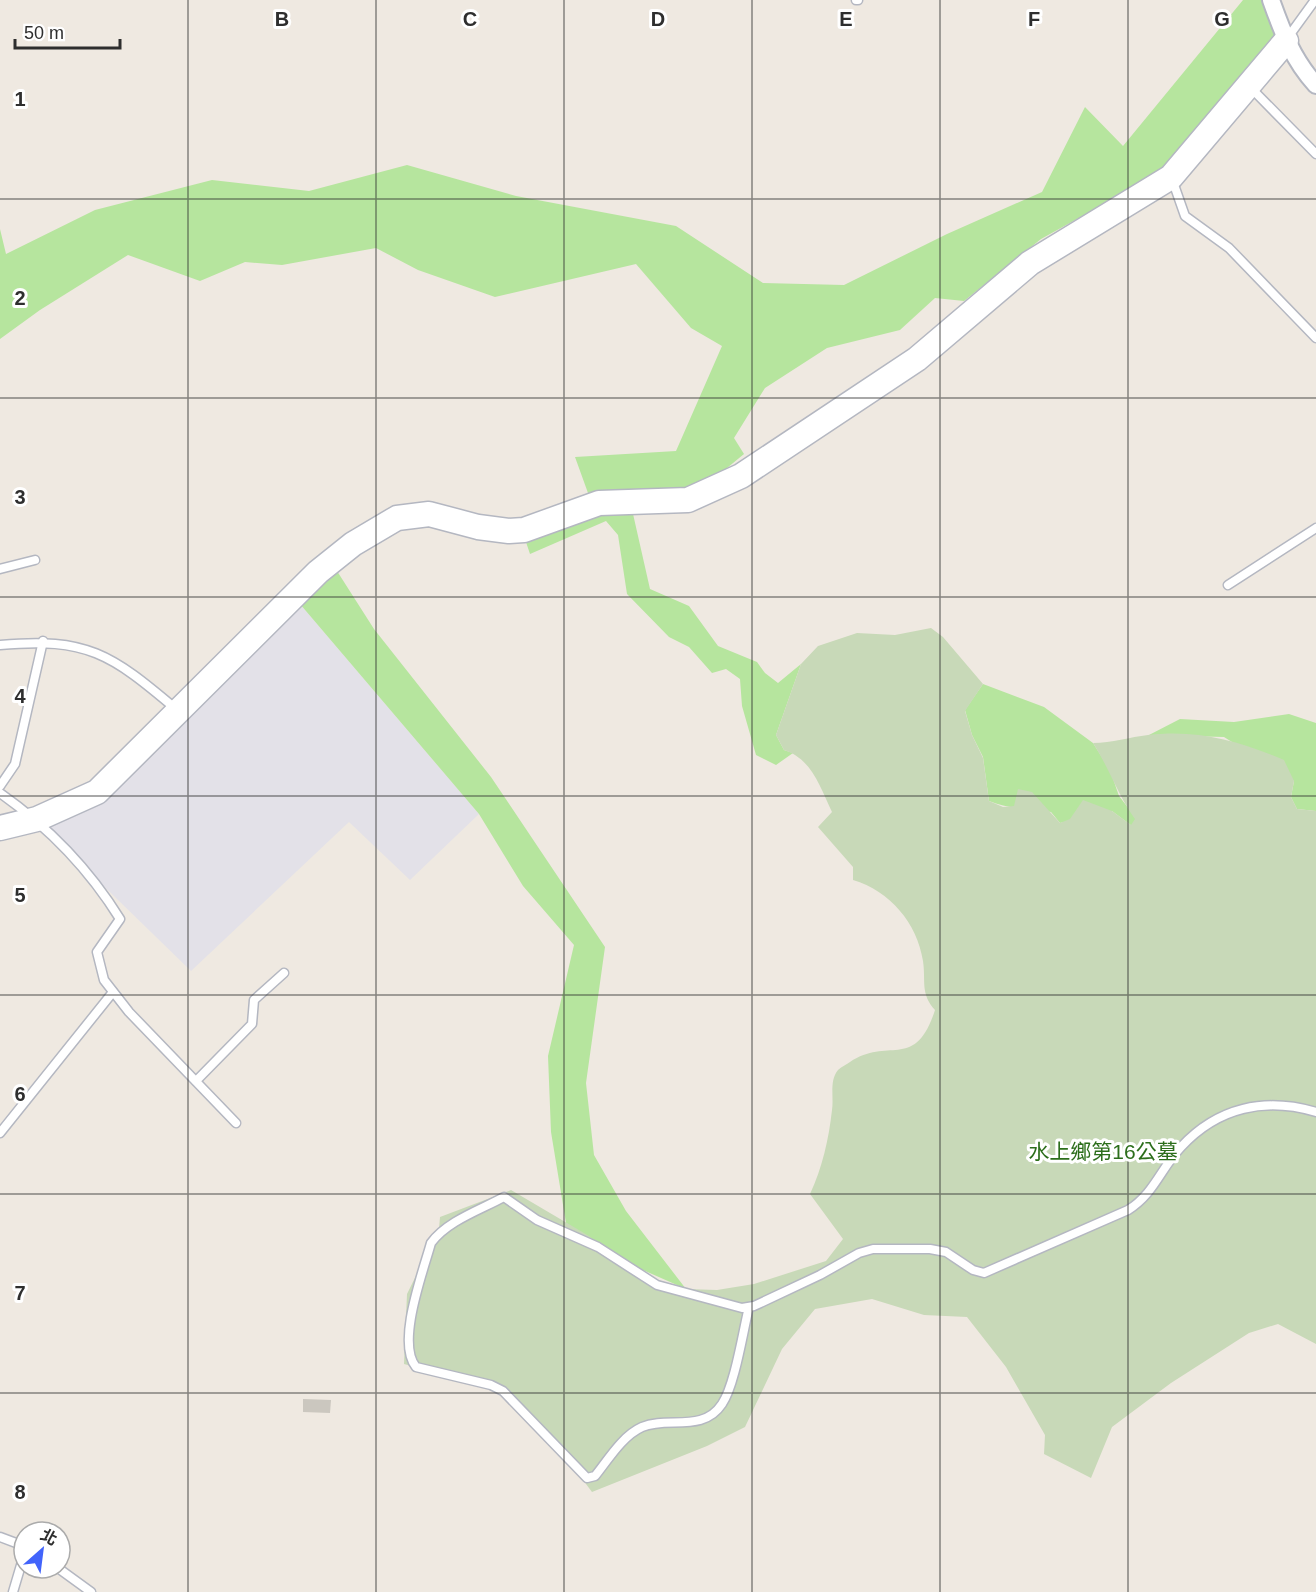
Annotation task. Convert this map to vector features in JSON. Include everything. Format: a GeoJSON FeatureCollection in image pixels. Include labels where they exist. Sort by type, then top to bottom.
{"type":"FeatureCollection","features":[{"type":"Feature","properties":{"kind":"street"},"geometry":{"type":"LineString","coordinates":[[1271,0],[1286,41],[1303,71],[1316,85]]}},
{"type":"Feature","properties":{"kind":"street"},"geometry":{"type":"LineString","coordinates":[[0,828],[37,819],[97,792],[318,572],[353,544],[397,518],[429,514],[478,527],[509,531],[524,530],[599,502],[688,500],[741,476],[916,359],[1030,263],[1171,177],[1247,84],[1286,41]]}},
{"type":"Feature","properties":{"kind":"lane"},"geometry":{"type":"LineString","coordinates":[[1286,41],[1315,0]]}},
{"type":"Feature","properties":{"kind":"lane"},"geometry":{"type":"LineString","coordinates":[[1247,84],[1316,154]]}},
{"type":"Feature","properties":{"kind":"lane"},"geometry":{"type":"LineString","coordinates":[[1171,177],[1185,216],[1229,248],[1316,338]]}},
{"type":"Feature","properties":{"kind":"lane"},"geometry":{"type":"LineString","coordinates":[[1228,585],[1316,528]]}},
{"type":"Feature","properties":{"kind":"lane"},"geometry":{"type":"LineString","coordinates":[[0,569],[35,560]]}},
{"type":"Feature","properties":{"kind":"lane"},"geometry":{"type":"LineString","coordinates":[[0,645],[44,641],[77,646],[130,670],[178,711]]}},
{"type":"Feature","properties":{"kind":"lane"},"geometry":{"type":"LineString","coordinates":[[0,786],[15,764],[44,641]]}},
{"type":"Feature","properties":{"kind":"lane"},"geometry":{"type":"LineString","coordinates":[[0,793],[37,819],[108,900],[120,919],[97,952],[104,980],[236,1123]]}},
{"type":"Feature","properties":{"kind":"lane"},"geometry":{"type":"LineString","coordinates":[[196,1081],[252,1024],[254,1000],[284,973]]}},
{"type":"Feature","properties":{"kind":"lane"},"geometry":{"type":"LineString","coordinates":[[0,1133],[113,992]]}},
{"type":"Feature","properties":{"kind":"lane"},"geometry":{"type":"LineString","coordinates":[[749,1307],[727,1395],[714,1413],[695,1422],[651,1424],[640,1428],[628,1435],[595,1476],[588,1478],[502,1391],[491,1385],[416,1367],[408,1348],[410,1326],[431,1243],[437,1234],[451,1225],[504,1197],[537,1220],[598,1247],[657,1285],[730,1307],[749,1307],[820,1275],[859,1253],[873,1249],[938,1251],[984,1273],[1142,1202],[1180,1147],[1225,1114],[1265,1104],[1316,1112]]}},
{"type":"Feature","properties":{"kind":"lane"},"geometry":{"type":"LineString","coordinates":[[72,1578],[91,1592]]}},
{"type":"Feature","properties":{"kind":"shaded area"},"geometry":{"type":"Polygon","coordinates":[[[300,604],[479,814],[410,880],[349,822],[191,971],[43,827],[300,604]]]}},
{"type":"Feature","properties":{"kind":"green space"},"geometry":{"type":"Polygon","coordinates":[[[1243,0],[1266,0],[1276,42],[1167,169],[1041,239],[964,301],[935,298],[900,330],[827,348],[765,388],[734,438],[744,454],[710,482],[673,490],[588,493],[575,457],[676,451],[722,346],[691,328],[636,264],[495,297],[418,270],[376,248],[282,265],[245,262],[200,281],[128,255],[40,310],[0,339],[0,229],[6,254],[95,210],[212,180],[309,191],[407,165],[516,196],[676,226],[763,283],[844,285],[947,234],[1042,192],[1085,107],[1123,146],[1243,0]]]}},
{"type":"Feature","properties":{"kind":"green space"},"geometry":{"type":"Polygon","coordinates":[[[631,505],[650,589],[689,606],[718,646],[757,662],[765,673],[778,683],[801,664],[776,735],[784,750],[793,753],[776,765],[756,755],[742,706],[740,679],[726,669],[712,673],[689,647],[669,637],[627,594],[618,535],[606,521],[530,554],[524,536],[631,505]]]}},
{"type":"Feature","properties":{"kind":"green space"},"geometry":{"type":"Polygon","coordinates":[[[337,571],[374,629],[491,777],[605,947],[586,1083],[594,1155],[626,1211],[686,1289],[627,1263],[566,1223],[551,1132],[548,1056],[574,945],[523,886],[479,814],[300,604],[337,571]]]}},
{"type":"Feature","properties":{"kind":"green space","name":"水上鄉第16公墓"},"geometry":{"type":"Polygon","coordinates":[[[931,628],[943,637],[983,684],[965,711],[972,735],[983,758],[989,801],[1003,807],[1014,806],[1018,789],[1032,792],[1060,823],[1070,819],[1083,800],[1112,811],[1131,825],[1135,819],[1093,743],[1148,735],[1184,734],[1234,742],[1284,760],[1294,781],[1291,797],[1297,809],[1316,811],[1316,1344],[1278,1324],[1249,1333],[1171,1383],[1112,1427],[1091,1478],[1044,1454],[1045,1435],[1006,1367],[967,1317],[924,1315],[872,1299],[815,1309],[782,1349],[745,1427],[707,1446],[592,1492],[571,1464],[493,1387],[404,1364],[407,1294],[439,1229],[440,1217],[511,1190],[589,1236],[630,1271],[686,1289],[717,1290],[754,1284],[826,1261],[843,1239],[810,1194],[827,1142],[835,1074],[842,1067],[864,1055],[910,1047],[919,1041],[935,1010],[925,993],[923,961],[915,934],[900,910],[890,900],[879,892],[853,880],[853,867],[818,827],[832,812],[819,784],[802,760],[784,750],[776,735],[801,664],[818,646],[857,633],[895,635],[931,628]]]}},
{"type":"Feature","properties":{"kind":"green space"},"geometry":{"type":"Polygon","coordinates":[[[983,684],[1044,707],[1093,743],[1110,770],[1119,796],[1136,818],[1132,826],[1112,811],[1060,823],[1051,812],[1011,807],[989,801],[983,757],[972,735],[965,710],[983,684]]]}},
{"type":"Feature","properties":{"kind":"green space"},"geometry":{"type":"Polygon","coordinates":[[[1289,714],[1316,723],[1316,811],[1297,809],[1291,797],[1294,781],[1224,737],[1149,735],[1180,719],[1234,722],[1289,714]]]}},
{"type":"Feature","properties":{"kind":"building"},"geometry":{"type":"Polygon","coordinates":[[[303,1399],[331,1400],[330,1413],[303,1412],[303,1399]]]}}]}
